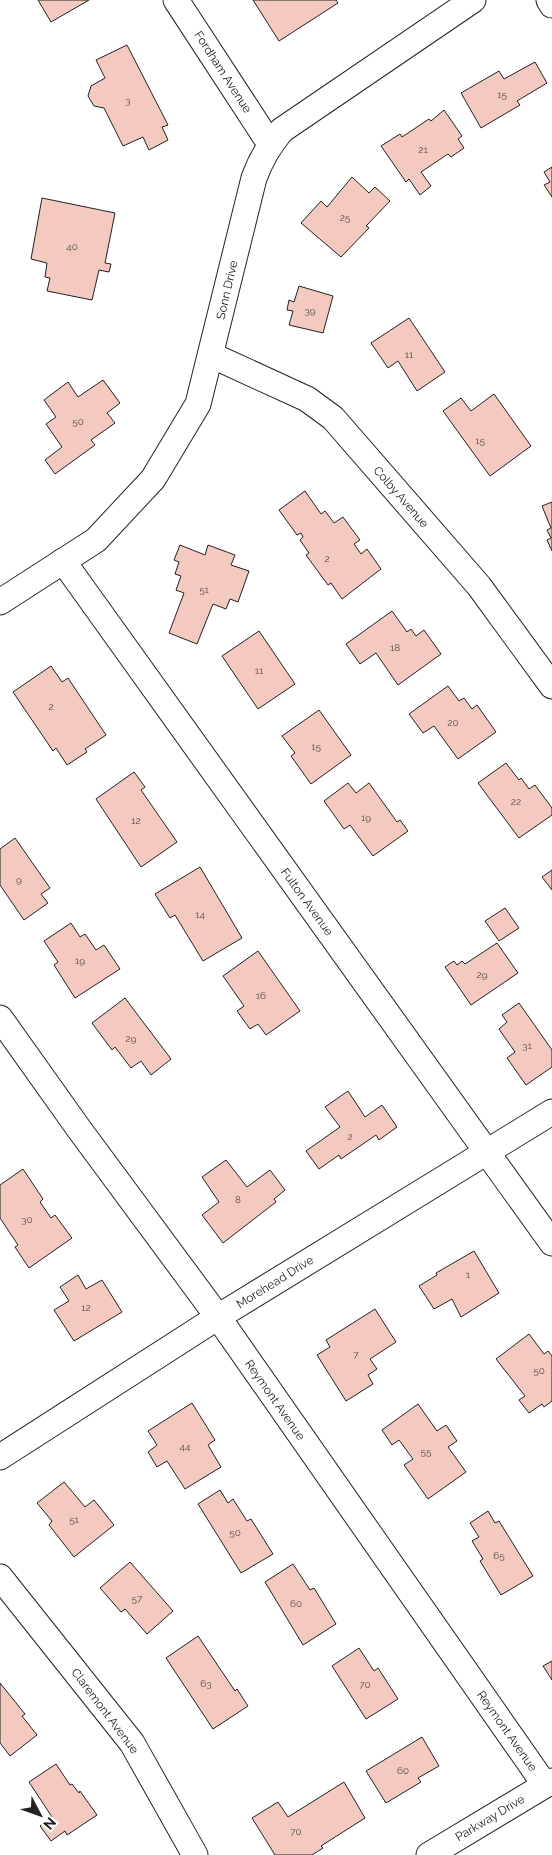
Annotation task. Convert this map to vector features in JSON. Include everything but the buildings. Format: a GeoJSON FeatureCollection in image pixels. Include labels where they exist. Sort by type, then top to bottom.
{"type":"FeatureCollection","features":[{"type":"Feature","properties":{"kind":"street","name":"Fordham Avenue"},"geometry":{"type":"LineString","coordinates":[[176,0],[270,144]]}},
{"type":"Feature","properties":{"kind":"street","name":"Sonn Drive"},"geometry":{"type":"LineString","coordinates":[[0,602],[96,540],[153,479],[198,404],[254,178],[260,160],[270,144],[282,130],[474,0]]}},
{"type":"Feature","properties":{"kind":"street"},"geometry":{"type":"LineString","coordinates":[[549,0],[552,5]]}},
{"type":"Feature","properties":{"kind":"street","name":"Colby Avenue"},"geometry":{"type":"LineString","coordinates":[[211,355],[307,399],[333,418],[479,586],[552,686]]}},
{"type":"Feature","properties":{"kind":"street","name":"Fulton Avenue"},"geometry":{"type":"LineString","coordinates":[[63,561],[552,1243]]}},
{"type":"Feature","properties":{"kind":"street","name":"Reymont Avenue"},"geometry":{"type":"LineString","coordinates":[[0,1018],[218,1318],[548,1783]]}},
{"type":"Feature","properties":{"kind":"street","name":"Morehead Drive"},"geometry":{"type":"LineString","coordinates":[[0,1457],[218,1318],[552,1112]]}},
{"type":"Feature","properties":{"kind":"street","name":"Claremont Avenue"},"geometry":{"type":"LineString","coordinates":[[0,1577],[132,1743],[195,1855]]}},
{"type":"Feature","properties":{"kind":"street","name":"Parkway Drive"},"geometry":{"type":"LineString","coordinates":[[429,1855],[548,1783]]}}]}
